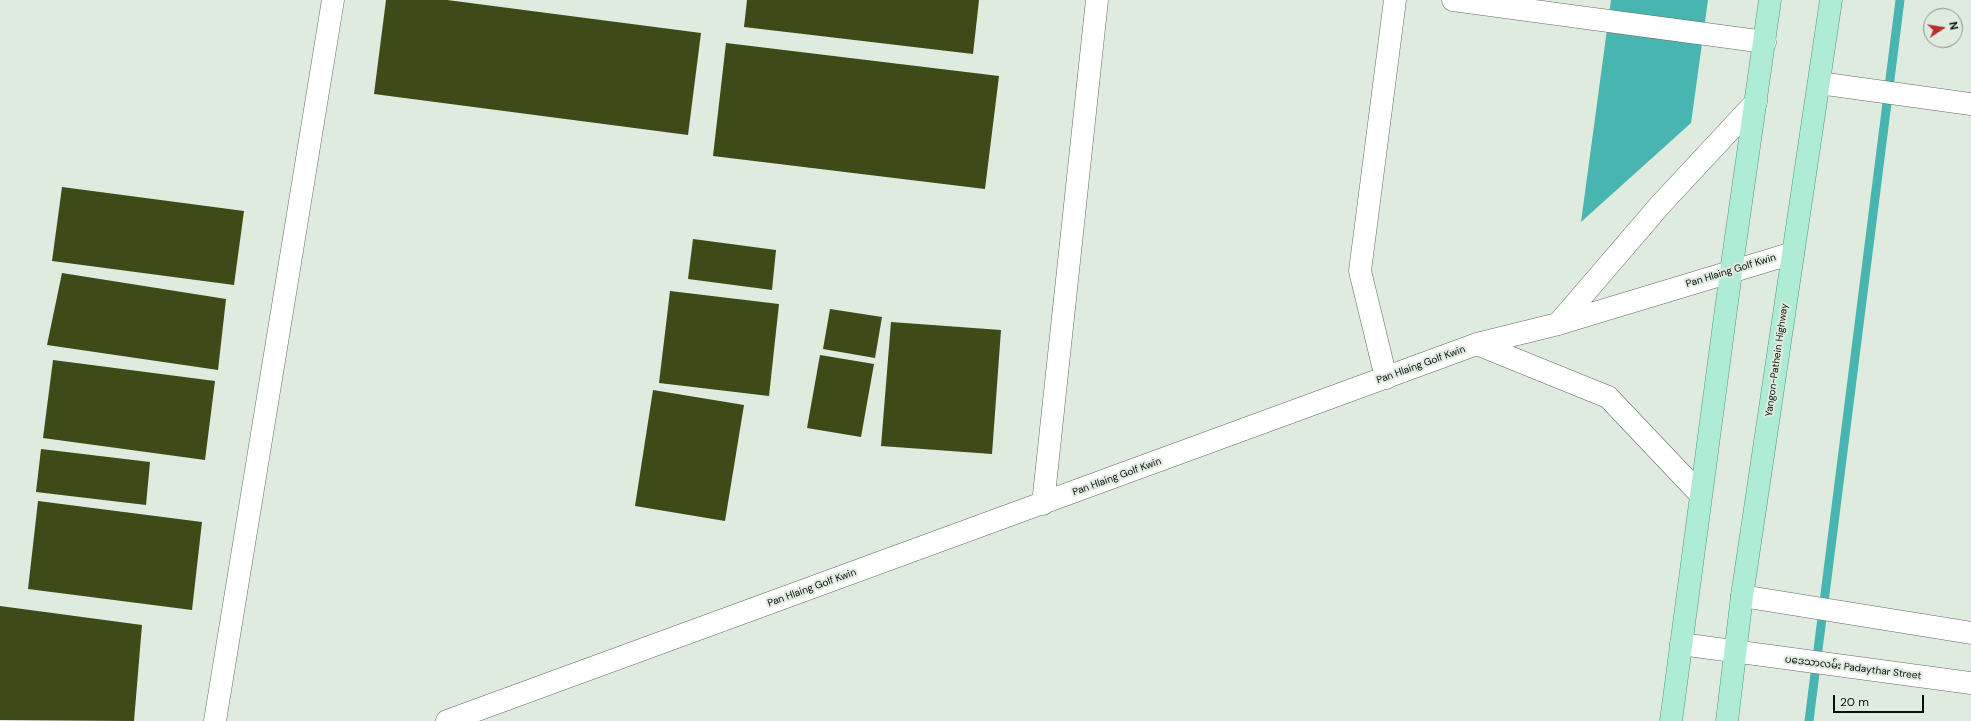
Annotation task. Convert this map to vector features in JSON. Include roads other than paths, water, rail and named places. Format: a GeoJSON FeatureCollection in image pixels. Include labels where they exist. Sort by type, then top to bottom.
{"type":"FeatureCollection","features":[{"type":"Feature","properties":{"kind":"main road"},"geometry":{"type":"LineString","coordinates":[[1671,721],[1700,494],[1770,0]]}},
{"type":"Feature","properties":{"kind":"main road","name":"Yangon-Pathein Highway"},"geometry":{"type":"LineString","coordinates":[[1727,721],[1742,596],[1819,83],[1830,0]]}},
{"type":"Feature","properties":{"kind":"street"},"geometry":{"type":"LineString","coordinates":[[214,721],[333,0]]}},
{"type":"Feature","properties":{"kind":"street"},"geometry":{"type":"LineString","coordinates":[[1043,504],[1096,0]]}},
{"type":"Feature","properties":{"kind":"street"},"geometry":{"type":"LineString","coordinates":[[1386,378],[1360,270],[1394,0]]}},
{"type":"Feature","properties":{"kind":"street"},"geometry":{"type":"LineString","coordinates":[[1453,0],[1764,42]]}},
{"type":"Feature","properties":{"kind":"street"},"geometry":{"type":"LineString","coordinates":[[1819,83],[1971,104]]}},
{"type":"Feature","properties":{"kind":"street"},"geometry":{"type":"LineString","coordinates":[[1558,324],[1661,204],[1756,102]]}},
{"type":"Feature","properties":{"kind":"street","name":"Pan Hlaing Golf Kwin"},"geometry":{"type":"LineString","coordinates":[[447,721],[1477,344],[1558,324],[1793,253]]}},
{"type":"Feature","properties":{"kind":"street"},"geometry":{"type":"LineString","coordinates":[[1477,344],[1608,397],[1700,494]]}},
{"type":"Feature","properties":{"kind":"street"},"geometry":{"type":"LineString","coordinates":[[1742,596],[1971,633]]}},
{"type":"Feature","properties":{"kind":"street","name":"ပဒေသာလမ်း Padaythar Street"},"geometry":{"type":"LineString","coordinates":[[1682,644],[1735,653],[1971,683]]}},
{"type":"Feature","properties":{"kind":"water"},"geometry":{"type":"Polygon","coordinates":[[[1611,0],[1708,0],[1691,123],[1581,222],[1611,0]]]}},
{"type":"Feature","properties":{"kind":"waterway"},"geometry":{"type":"LineString","coordinates":[[1809,721],[1900,0]]}}]}
